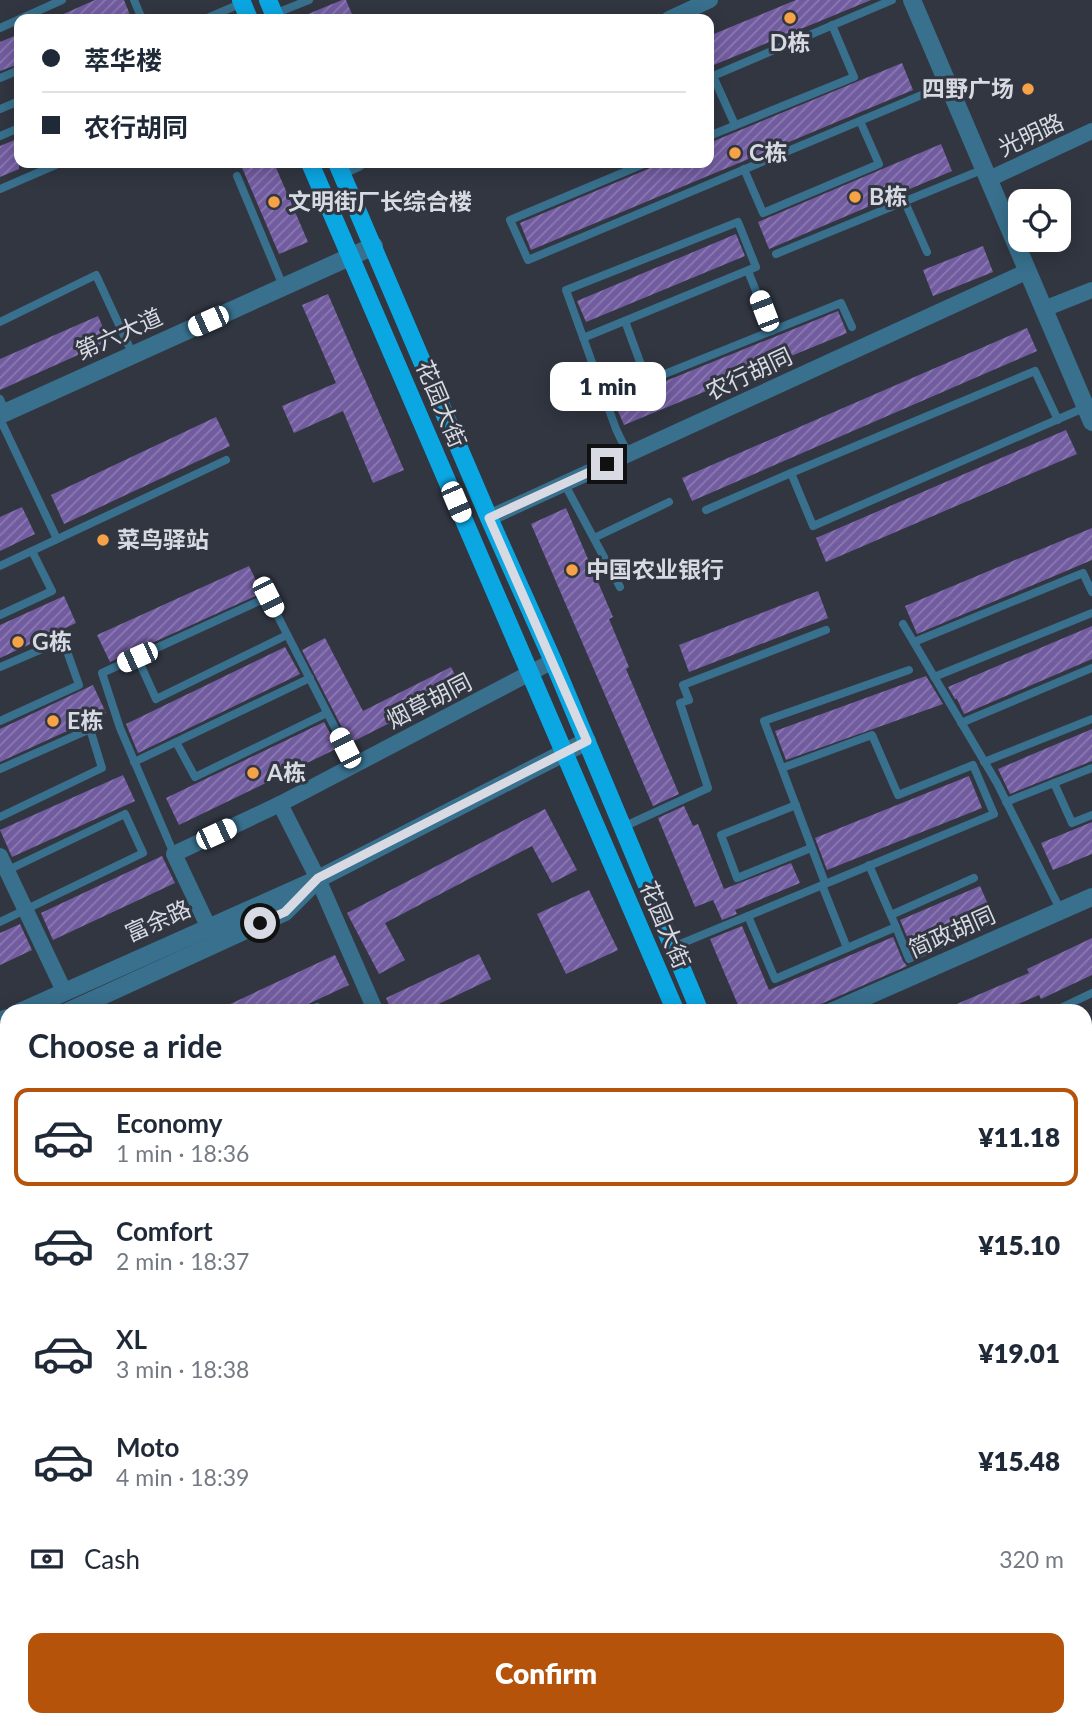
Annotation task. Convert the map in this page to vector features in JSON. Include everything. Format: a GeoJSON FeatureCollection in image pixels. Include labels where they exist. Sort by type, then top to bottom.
{"type":"FeatureCollection","features":[{"type":"Feature","properties":{"kind":"main road","name":"花园大街"},"geometry":{"type":"LineString","coordinates":[[312,168],[673,1004]]}},
{"type":"Feature","properties":{"kind":"main road","name":"花园大街"},"geometry":{"type":"LineString","coordinates":[[339,168],[587,741],[696,1004]]}},
{"type":"Feature","properties":{"kind":"street"},"geometry":{"type":"LineString","coordinates":[[680,14],[710,0]]}},
{"type":"Feature","properties":{"kind":"street"},"geometry":{"type":"LineString","coordinates":[[912,0],[1089,415]]}},
{"type":"Feature","properties":{"kind":"street","name":"光明路"},"geometry":{"type":"LineString","coordinates":[[987,174],[1092,131]]}},
{"type":"Feature","properties":{"kind":"street","name":"第六大道"},"geometry":{"type":"LineString","coordinates":[[2,412],[374,246]]}},
{"type":"Feature","properties":{"kind":"street","name":"农行胡同"},"geometry":{"type":"LineString","coordinates":[[489,518],[1028,271]]}},
{"type":"Feature","properties":{"kind":"street"},"geometry":{"type":"LineString","coordinates":[[1044,309],[1092,290]]}},
{"type":"Feature","properties":{"kind":"street","name":"烟草胡同"},"geometry":{"type":"LineString","coordinates":[[174,854],[280,804],[553,662]]}},
{"type":"Feature","properties":{"kind":"street","name":"富余路"},"geometry":{"type":"LineString","coordinates":[[37,1004],[318,878],[587,741]]}},
{"type":"Feature","properties":{"kind":"street"},"geometry":{"type":"LineString","coordinates":[[280,804],[318,878],[373,1004]]}},
{"type":"Feature","properties":{"kind":"street"},"geometry":{"type":"LineString","coordinates":[[174,854],[208,926]]}},
{"type":"Feature","properties":{"kind":"street"},"geometry":{"type":"LineString","coordinates":[[2,866],[64,991]]}},
{"type":"Feature","properties":{"kind":"street","name":"富余路"},"geometry":{"type":"LineString","coordinates":[[97,1004],[285,912],[318,878]]}},
{"type":"Feature","properties":{"kind":"street","name":"简政胡同"},"geometry":{"type":"LineString","coordinates":[[849,1004],[1092,897]]}},
{"type":"Feature","properties":{"kind":"lane"},"geometry":{"type":"LineString","coordinates":[[31,14],[62,0]]}},
{"type":"Feature","properties":{"kind":"lane"},"geometry":{"type":"LineString","coordinates":[[272,11],[309,0]]}},
{"type":"Feature","properties":{"kind":"lane"},"geometry":{"type":"LineString","coordinates":[[714,76],[892,0]]}},
{"type":"Feature","properties":{"kind":"lane"},"geometry":{"type":"LineString","coordinates":[[221,14],[244,7]]}},
{"type":"Feature","properties":{"kind":"lane"},"geometry":{"type":"LineString","coordinates":[[714,134],[854,77],[832,25]]}},
{"type":"Feature","properties":{"kind":"lane"},"geometry":{"type":"LineString","coordinates":[[714,78],[735,125]]}},
{"type":"Feature","properties":{"kind":"lane"},"geometry":{"type":"LineString","coordinates":[[634,168],[510,220],[528,260],[948,84]]}},
{"type":"Feature","properties":{"kind":"lane"},"geometry":{"type":"LineString","coordinates":[[744,170],[763,213],[879,164],[860,121]]}},
{"type":"Feature","properties":{"kind":"lane"},"geometry":{"type":"LineString","coordinates":[[0,189],[48,168]]}},
{"type":"Feature","properties":{"kind":"lane"},"geometry":{"type":"LineString","coordinates":[[776,254],[904,200],[987,174]]}},
{"type":"Feature","properties":{"kind":"lane"},"geometry":{"type":"LineString","coordinates":[[237,176],[283,286]]}},
{"type":"Feature","properties":{"kind":"lane"},"geometry":{"type":"LineString","coordinates":[[904,200],[927,252]]}},
{"type":"Feature","properties":{"kind":"lane"},"geometry":{"type":"LineString","coordinates":[[583,338],[756,267],[738,222],[566,290],[583,338],[605,398],[628,454]]}},
{"type":"Feature","properties":{"kind":"lane"},"geometry":{"type":"LineString","coordinates":[[748,271],[772,331]]}},
{"type":"Feature","properties":{"kind":"lane"},"geometry":{"type":"LineString","coordinates":[[0,322],[96,275],[133,355]]}},
{"type":"Feature","properties":{"kind":"lane"},"geometry":{"type":"LineString","coordinates":[[605,398],[841,303],[852,327]]}},
{"type":"Feature","properties":{"kind":"lane"},"geometry":{"type":"LineString","coordinates":[[625,321],[647,381]]}},
{"type":"Feature","properties":{"kind":"lane"},"geometry":{"type":"LineString","coordinates":[[706,510],[1035,371],[1058,420]]}},
{"type":"Feature","properties":{"kind":"lane"},"geometry":{"type":"LineString","coordinates":[[2,412],[57,539]]}},
{"type":"Feature","properties":{"kind":"lane"},"geometry":{"type":"LineString","coordinates":[[791,472],[813,526],[1058,420],[1089,415]]}},
{"type":"Feature","properties":{"kind":"lane"},"geometry":{"type":"LineString","coordinates":[[0,566],[226,460]]}},
{"type":"Feature","properties":{"kind":"lane"},"geometry":{"type":"LineString","coordinates":[[564,483],[620,587]]}},
{"type":"Feature","properties":{"kind":"lane"},"geometry":{"type":"LineString","coordinates":[[594,538],[668,502]]}},
{"type":"Feature","properties":{"kind":"lane"},"geometry":{"type":"LineString","coordinates":[[0,615],[52,591],[32,551]]}},
{"type":"Feature","properties":{"kind":"lane"},"geometry":{"type":"LineString","coordinates":[[914,642],[1083,573],[1092,592]]}},
{"type":"Feature","properties":{"kind":"lane"},"geometry":{"type":"LineString","coordinates":[[174,854],[120,728],[102,673],[268,597],[355,765]]}},
{"type":"Feature","properties":{"kind":"lane"},"geometry":{"type":"LineString","coordinates":[[934,677],[1092,613]]}},
{"type":"Feature","properties":{"kind":"lane"},"geometry":{"type":"LineString","coordinates":[[904,624],[1006,802],[1061,911]]}},
{"type":"Feature","properties":{"kind":"lane"},"geometry":{"type":"LineString","coordinates":[[623,827],[708,788],[680,703],[689,700],[683,685],[826,630]]}},
{"type":"Feature","properties":{"kind":"lane"},"geometry":{"type":"LineString","coordinates":[[137,657],[156,699],[288,635]]}},
{"type":"Feature","properties":{"kind":"lane"},"geometry":{"type":"LineString","coordinates":[[0,667],[63,640],[79,685],[0,721]]}},
{"type":"Feature","properties":{"kind":"lane"},"geometry":{"type":"LineString","coordinates":[[961,723],[1092,668]]}},
{"type":"Feature","properties":{"kind":"lane"},"geometry":{"type":"LineString","coordinates":[[848,948],[764,721],[909,670]]}},
{"type":"Feature","properties":{"kind":"lane"},"geometry":{"type":"LineString","coordinates":[[134,762],[310,678]]}},
{"type":"Feature","properties":{"kind":"lane"},"geometry":{"type":"LineString","coordinates":[[176,742],[195,777],[327,713]]}},
{"type":"Feature","properties":{"kind":"lane"},"geometry":{"type":"LineString","coordinates":[[984,762],[1092,719]]}},
{"type":"Feature","properties":{"kind":"lane"},"geometry":{"type":"LineString","coordinates":[[0,769],[90,729],[102,768],[0,817]]}},
{"type":"Feature","properties":{"kind":"lane"},"geometry":{"type":"LineString","coordinates":[[673,947],[994,814],[973,765],[898,795],[872,735],[782,768]]}},
{"type":"Feature","properties":{"kind":"lane"},"geometry":{"type":"LineString","coordinates":[[1006,802],[1092,768]]}},
{"type":"Feature","properties":{"kind":"lane"},"geometry":{"type":"LineString","coordinates":[[1054,783],[1072,823],[1092,815]]}},
{"type":"Feature","properties":{"kind":"lane"},"geometry":{"type":"LineString","coordinates":[[796,805],[720,835],[737,878],[811,848]]}},
{"type":"Feature","properties":{"kind":"lane"},"geometry":{"type":"LineString","coordinates":[[0,922],[143,853],[125,814],[2,866]]}},
{"type":"Feature","properties":{"kind":"lane"},"geometry":{"type":"LineString","coordinates":[[869,865],[909,959],[993,919]]}},
{"type":"Feature","properties":{"kind":"lane"},"geometry":{"type":"LineString","coordinates":[[891,915],[974,878]]}},
{"type":"Feature","properties":{"kind":"lane"},"geometry":{"type":"LineString","coordinates":[[748,916],[775,979],[896,927]]}},
{"type":"Feature","properties":{"kind":"lane"},"geometry":{"type":"LineString","coordinates":[[1069,1004],[1092,993]]}},
{"type":"Feature","properties":{"kind":"building"},"geometry":{"type":"Polygon","coordinates":[[[95,0],[124,0],[130,14],[63,14],[95,0]]]}},
{"type":"Feature","properties":{"kind":"building"},"geometry":{"type":"Polygon","coordinates":[[[346,0],[352,14],[308,14],[346,0]]]}},
{"type":"Feature","properties":{"kind":"building","name":"D栋"},"geometry":{"type":"Polygon","coordinates":[[[796,0],[871,0],[714,65],[714,34],[796,0]]]}},
{"type":"Feature","properties":{"kind":"building"},"geometry":{"type":"Polygon","coordinates":[[[14,36],[14,66],[0,71],[0,42],[14,36]]]}},
{"type":"Feature","properties":{"kind":"building","name":"C栋"},"geometry":{"type":"Polygon","coordinates":[[[902,63],[913,90],[531,250],[520,223],[650,168],[714,168],[714,141],[902,63]]]}},
{"type":"Feature","properties":{"kind":"building"},"geometry":{"type":"Polygon","coordinates":[[[14,140],[14,168],[19,169],[0,177],[0,146],[14,140]]]}},
{"type":"Feature","properties":{"kind":"building","name":"B栋"},"geometry":{"type":"Polygon","coordinates":[[[941,144],[952,171],[769,249],[758,222],[941,144]]]}},
{"type":"Feature","properties":{"kind":"building","name":"文明街厂长综合楼"},"geometry":{"type":"Polygon","coordinates":[[[242,168],[276,168],[308,242],[279,254],[242,168]]]}},
{"type":"Feature","properties":{"kind":"building"},"geometry":{"type":"Polygon","coordinates":[[[736,234],[745,256],[586,322],[577,301],[736,234]]]}},
{"type":"Feature","properties":{"kind":"building"},"geometry":{"type":"Polygon","coordinates":[[[983,246],[993,272],[933,296],[923,270],[983,246]]]}},
{"type":"Feature","properties":{"kind":"building"},"geometry":{"type":"Polygon","coordinates":[[[328,294],[404,470],[373,483],[343,411],[294,433],[282,406],[336,383],[302,305],[328,294]]]}},
{"type":"Feature","properties":{"kind":"building"},"geometry":{"type":"Polygon","coordinates":[[[838,311],[847,333],[624,425],[614,402],[838,311]]]}},
{"type":"Feature","properties":{"kind":"building"},"geometry":{"type":"Polygon","coordinates":[[[98,316],[109,341],[0,390],[0,359],[98,316]]]}},
{"type":"Feature","properties":{"kind":"building"},"geometry":{"type":"Polygon","coordinates":[[[1027,328],[1037,351],[692,501],[682,478],[1027,328]]]}},
{"type":"Feature","properties":{"kind":"building"},"geometry":{"type":"Polygon","coordinates":[[[216,417],[230,446],[64,524],[51,495],[216,417]]]}},
{"type":"Feature","properties":{"kind":"building"},"geometry":{"type":"Polygon","coordinates":[[[1066,430],[1077,454],[826,562],[816,538],[1066,430]]]}},
{"type":"Feature","properties":{"kind":"building"},"geometry":{"type":"Polygon","coordinates":[[[22,507],[35,534],[0,551],[0,517],[22,507]]]}},
{"type":"Feature","properties":{"kind":"building"},"geometry":{"type":"Polygon","coordinates":[[[566,508],[613,617],[609,619],[629,667],[626,669],[679,794],[653,806],[531,524],[566,508]]]}},
{"type":"Feature","properties":{"kind":"building"},"geometry":{"type":"Polygon","coordinates":[[[1092,528],[1092,560],[917,634],[905,606],[1092,528]]]}},
{"type":"Feature","properties":{"kind":"building"},"geometry":{"type":"Polygon","coordinates":[[[249,566],[262,593],[110,662],[97,635],[249,566]]]}},
{"type":"Feature","properties":{"kind":"building"},"geometry":{"type":"Polygon","coordinates":[[[818,591],[828,618],[689,672],[679,645],[818,591]]]}},
{"type":"Feature","properties":{"kind":"building","name":"G栋"},"geometry":{"type":"Polygon","coordinates":[[[64,596],[76,623],[0,658],[0,625],[64,596]]]}},
{"type":"Feature","properties":{"kind":"building"},"geometry":{"type":"Polygon","coordinates":[[[1092,626],[1092,659],[964,714],[948,687],[1092,626]]]}},
{"type":"Feature","properties":{"kind":"building"},"geometry":{"type":"Polygon","coordinates":[[[325,638],[363,711],[451,667],[461,687],[350,743],[302,650],[325,638]]]}},
{"type":"Feature","properties":{"kind":"building"},"geometry":{"type":"Polygon","coordinates":[[[285,647],[300,674],[138,753],[126,724],[285,647]]]}},
{"type":"Feature","properties":{"kind":"building"},"geometry":{"type":"Polygon","coordinates":[[[926,676],[943,704],[786,760],[775,731],[926,676]]]}},
{"type":"Feature","properties":{"kind":"building","name":"E栋"},"geometry":{"type":"Polygon","coordinates":[[[93,685],[106,713],[0,762],[0,729],[93,685]]]}},
{"type":"Feature","properties":{"kind":"building","name":"A栋"},"geometry":{"type":"Polygon","coordinates":[[[324,722],[338,748],[179,825],[166,798],[324,722]]]}},
{"type":"Feature","properties":{"kind":"building"},"geometry":{"type":"Polygon","coordinates":[[[1092,729],[1092,761],[1010,794],[998,769],[1092,729]]]}},
{"type":"Feature","properties":{"kind":"building"},"geometry":{"type":"Polygon","coordinates":[[[123,775],[135,801],[12,857],[0,830],[123,775]]]}},
{"type":"Feature","properties":{"kind":"building"},"geometry":{"type":"Polygon","coordinates":[[[969,776],[982,808],[827,870],[815,838],[969,776]]]}},
{"type":"Feature","properties":{"kind":"building"},"geometry":{"type":"Polygon","coordinates":[[[684,806],[693,826],[698,824],[724,889],[791,863],[800,883],[735,910],[737,914],[722,920],[713,900],[695,907],[658,818],[684,806]]]}},
{"type":"Feature","properties":{"kind":"building"},"geometry":{"type":"Polygon","coordinates":[[[545,809],[577,870],[552,883],[532,846],[385,923],[405,960],[379,974],[347,913],[545,809]]]}},
{"type":"Feature","properties":{"kind":"building"},"geometry":{"type":"Polygon","coordinates":[[[1092,822],[1092,854],[1053,870],[1041,843],[1092,822]]]}},
{"type":"Feature","properties":{"kind":"building"},"geometry":{"type":"Polygon","coordinates":[[[162,856],[175,883],[53,940],[41,913],[162,856]]]}},
{"type":"Feature","properties":{"kind":"building"},"geometry":{"type":"Polygon","coordinates":[[[980,886],[991,911],[911,946],[900,920],[980,886]]]}},
{"type":"Feature","properties":{"kind":"building"},"geometry":{"type":"Polygon","coordinates":[[[589,890],[618,950],[566,974],[537,914],[589,890]]]}},
{"type":"Feature","properties":{"kind":"building"},"geometry":{"type":"Polygon","coordinates":[[[20,924],[32,950],[0,965],[0,933],[20,924]]]}},
{"type":"Feature","properties":{"kind":"building"},"geometry":{"type":"Polygon","coordinates":[[[742,926],[769,990],[893,937],[907,966],[821,1004],[738,1004],[710,939],[742,926]]]}},
{"type":"Feature","properties":{"kind":"building"},"geometry":{"type":"Polygon","coordinates":[[[1092,938],[1092,975],[1041,999],[1039,995],[1018,1004],[957,1004],[1029,973],[1027,969],[1092,938]]]}},
{"type":"Feature","properties":{"kind":"building"},"geometry":{"type":"Polygon","coordinates":[[[479,954],[491,979],[439,1004],[389,1004],[386,998],[479,954]]]}},
{"type":"Feature","properties":{"kind":"building"},"geometry":{"type":"Polygon","coordinates":[[[335,955],[349,985],[308,1004],[230,1004],[335,955]]]}},
{"type":"Feature","properties":{"kind":"place","name":"D栋"},"geometry":{"type":"Point","coordinates":[790,18]}},
{"type":"Feature","properties":{"kind":"place","name":"四野广场"},"geometry":{"type":"Point","coordinates":[1028,89]}},
{"type":"Feature","properties":{"kind":"place","name":"C栋"},"geometry":{"type":"Point","coordinates":[735,153]}},
{"type":"Feature","properties":{"kind":"place","name":"B栋"},"geometry":{"type":"Point","coordinates":[855,197]}},
{"type":"Feature","properties":{"kind":"place","name":"文明街厂长综合楼"},"geometry":{"type":"Point","coordinates":[274,202]}},
{"type":"Feature","properties":{"kind":"place","name":"菜鸟驿站"},"geometry":{"type":"Point","coordinates":[103,540]}},
{"type":"Feature","properties":{"kind":"place","name":"中国农业银行"},"geometry":{"type":"Point","coordinates":[572,570]}},
{"type":"Feature","properties":{"kind":"place","name":"G栋"},"geometry":{"type":"Point","coordinates":[18,642]}},
{"type":"Feature","properties":{"kind":"place","name":"E栋"},"geometry":{"type":"Point","coordinates":[53,721]}},
{"type":"Feature","properties":{"kind":"place","name":"A栋"},"geometry":{"type":"Point","coordinates":[253,773]}},
{"type":"Feature","properties":{"kind":"route"},"geometry":{"type":"LineString","coordinates":[[260,923],[285,912],[318,878],[587,741],[489,518],[607,464]]}}]}
